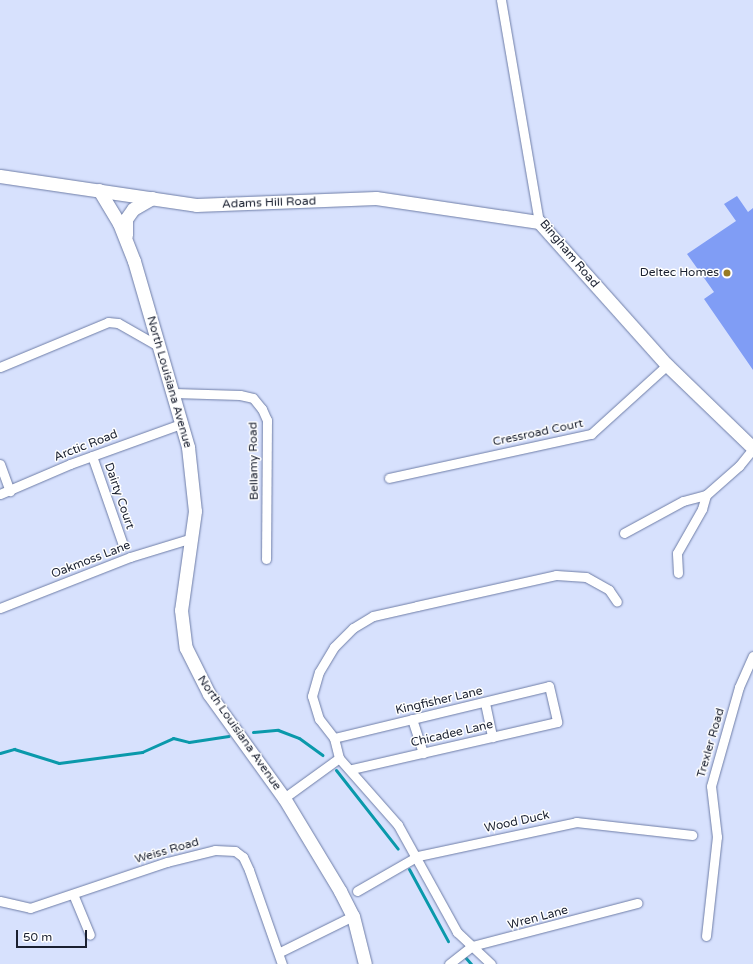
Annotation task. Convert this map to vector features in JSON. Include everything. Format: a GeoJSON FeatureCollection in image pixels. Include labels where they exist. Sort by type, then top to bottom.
{"type":"FeatureCollection","features":[{"type":"Feature","properties":{"kind":"street","name":"Bingham Road"},"geometry":{"type":"LineString","coordinates":[[501,0],[539,222],[667,365],[753,448]]}},
{"type":"Feature","properties":{"kind":"street","name":"Adams Hill Road"},"geometry":{"type":"LineString","coordinates":[[0,176],[196,205],[376,198],[539,222]]}},
{"type":"Feature","properties":{"kind":"street","name":"North Louisiana Avenue"},"geometry":{"type":"LineString","coordinates":[[99,190],[119,223],[128,245],[183,423],[193,476],[192,538],[181,610],[188,654],[209,694],[284,798],[353,916],[365,964]]}},
{"type":"Feature","properties":{"kind":"street"},"geometry":{"type":"LineString","coordinates":[[128,245],[126,219],[138,205],[152,198]]}},
{"type":"Feature","properties":{"kind":"street"},"geometry":{"type":"LineString","coordinates":[[0,367],[108,322],[117,322],[160,347]]}},
{"type":"Feature","properties":{"kind":"street","name":"Cressroad Court"},"geometry":{"type":"LineString","coordinates":[[389,478],[591,434],[667,365]]}},
{"type":"Feature","properties":{"kind":"street","name":"Bellamy Road"},"geometry":{"type":"LineString","coordinates":[[174,393],[240,394],[253,398],[262,408],[268,420],[266,559]]}},
{"type":"Feature","properties":{"kind":"street","name":"Arctic Road"},"geometry":{"type":"LineString","coordinates":[[0,494],[92,456],[183,423]]}},
{"type":"Feature","properties":{"kind":"street"},"geometry":{"type":"LineString","coordinates":[[624,533],[683,502],[706,495],[739,466],[753,448]]}},
{"type":"Feature","properties":{"kind":"street","name":"Dairty Court"},"geometry":{"type":"LineString","coordinates":[[92,456],[123,545]]}},
{"type":"Feature","properties":{"kind":"street"},"geometry":{"type":"LineString","coordinates":[[0,464],[10,491]]}},
{"type":"Feature","properties":{"kind":"street"},"geometry":{"type":"LineString","coordinates":[[678,573],[677,554],[702,509],[706,495]]}},
{"type":"Feature","properties":{"kind":"street","name":"Oakmoss Lane"},"geometry":{"type":"LineString","coordinates":[[0,608],[130,557],[192,538]]}},
{"type":"Feature","properties":{"kind":"street"},"geometry":{"type":"LineString","coordinates":[[491,964],[457,932],[418,856],[398,825],[351,769],[339,758],[334,738],[319,719],[312,696],[319,672],[334,647],[353,628],[373,616],[556,575],[586,577],[609,590],[617,602]]}},
{"type":"Feature","properties":{"kind":"street","name":"Trexler Road"},"geometry":{"type":"LineString","coordinates":[[706,936],[717,837],[711,786],[739,687],[753,656]]}},
{"type":"Feature","properties":{"kind":"street","name":"Kingfisher Lane"},"geometry":{"type":"LineString","coordinates":[[334,738],[549,686],[557,722]]}},
{"type":"Feature","properties":{"kind":"street"},"geometry":{"type":"LineString","coordinates":[[485,702],[492,737]]}},
{"type":"Feature","properties":{"kind":"street"},"geometry":{"type":"LineString","coordinates":[[412,719],[423,753]]}},
{"type":"Feature","properties":{"kind":"street","name":"Chicadee Lane"},"geometry":{"type":"LineString","coordinates":[[351,769],[557,722]]}},
{"type":"Feature","properties":{"kind":"street"},"geometry":{"type":"LineString","coordinates":[[284,798],[339,758]]}},
{"type":"Feature","properties":{"kind":"street","name":"Wood Duck"},"geometry":{"type":"LineString","coordinates":[[357,891],[418,856],[576,822],[692,835]]}},
{"type":"Feature","properties":{"kind":"street","name":"Weiss Road"},"geometry":{"type":"LineString","coordinates":[[0,901],[30,908],[167,862],[215,850],[235,851],[243,857],[249,870],[280,952]]}},
{"type":"Feature","properties":{"kind":"street"},"geometry":{"type":"LineString","coordinates":[[73,894],[90,934]]}},
{"type":"Feature","properties":{"kind":"street","name":"Wren Lane"},"geometry":{"type":"LineString","coordinates":[[449,964],[472,946],[637,903]]}},
{"type":"Feature","properties":{"kind":"street"},"geometry":{"type":"LineString","coordinates":[[282,964],[280,952],[353,916]]}},
{"type":"Feature","properties":{"kind":"building","name":"Deltec Homes"},"geometry":{"type":"Polygon","coordinates":[[[737,196],[748,212],[753,208],[753,370],[704,299],[714,292],[687,254],[736,221],[724,204],[737,196]]]}},
{"type":"Feature","properties":{"kind":"waterway"},"geometry":{"type":"LineString","coordinates":[[253,732],[278,730],[299,738],[322,755]]}},
{"type":"Feature","properties":{"kind":"waterway"},"geometry":{"type":"LineString","coordinates":[[0,753],[14,749],[59,763],[142,752],[173,738],[189,742],[229,736]]}},
{"type":"Feature","properties":{"kind":"waterway"},"geometry":{"type":"LineString","coordinates":[[336,770],[398,849]]}},
{"type":"Feature","properties":{"kind":"waterway"},"geometry":{"type":"LineString","coordinates":[[409,869],[448,941]]}},
{"type":"Feature","properties":{"kind":"waterway"},"geometry":{"type":"LineString","coordinates":[[465,957],[471,964]]}},
{"type":"Feature","properties":{"kind":"place","name":"Deltec Homes"},"geometry":{"type":"Point","coordinates":[727,273]}}]}
